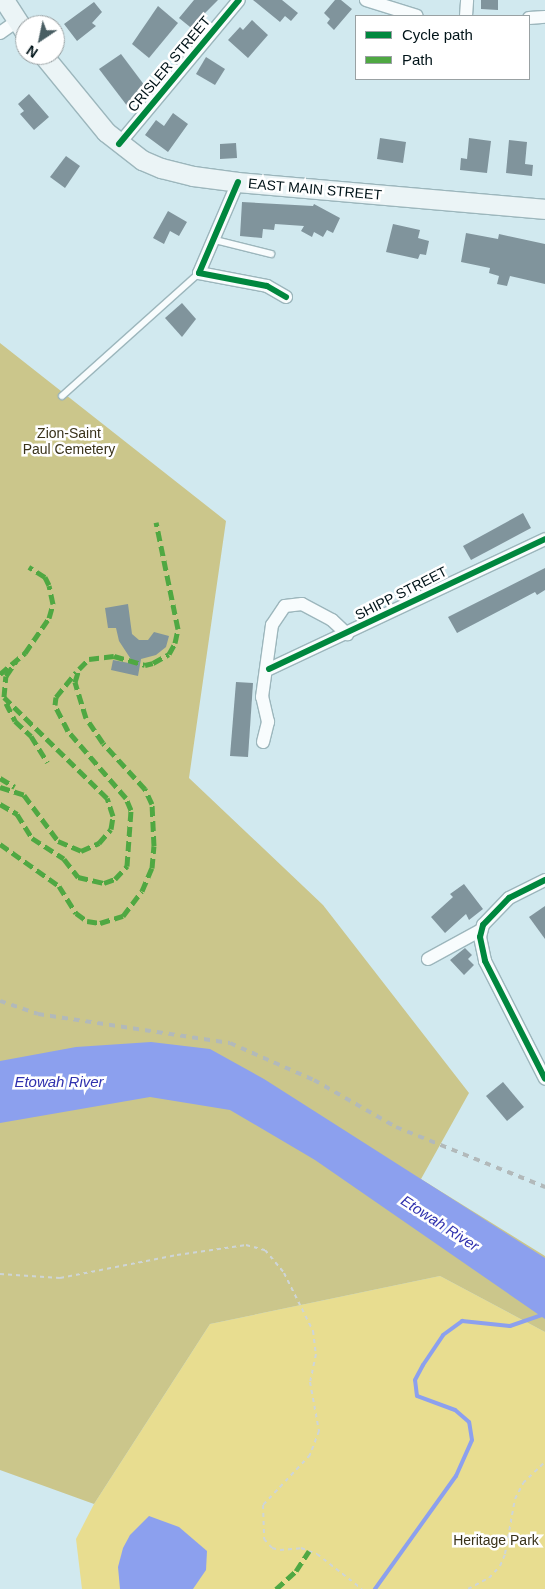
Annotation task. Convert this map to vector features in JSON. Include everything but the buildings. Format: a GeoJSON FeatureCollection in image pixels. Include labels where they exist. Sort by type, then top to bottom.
{"type":"FeatureCollection","features":[{"type":"Feature","properties":{"kind":"main road"},"geometry":{"type":"LineString","coordinates":[[4,0],[15,17]]}},
{"type":"Feature","properties":{"kind":"main road","name":"EAST MAIN STREET"},"geometry":{"type":"LineString","coordinates":[[52,65],[119,144],[161,168],[238,182],[545,209]]}},
{"type":"Feature","properties":{"kind":"street","name":"CRISLER STREET"},"geometry":{"type":"LineString","coordinates":[[119,144],[239,0]]}},
{"type":"Feature","properties":{"kind":"street"},"geometry":{"type":"LineString","coordinates":[[366,0],[414,15]]}},
{"type":"Feature","properties":{"kind":"street"},"geometry":{"type":"LineString","coordinates":[[466,15],[468,0]]}},
{"type":"Feature","properties":{"kind":"street"},"geometry":{"type":"LineString","coordinates":[[530,18],[545,17]]}},
{"type":"Feature","properties":{"kind":"street"},"geometry":{"type":"LineString","coordinates":[[0,34],[15,28]]}},
{"type":"Feature","properties":{"kind":"street"},"geometry":{"type":"LineString","coordinates":[[238,182],[215,240],[199,273],[267,286],[286,297]]}},
{"type":"Feature","properties":{"kind":"street","name":"SHIPP STREET"},"geometry":{"type":"LineString","coordinates":[[268,669],[347,634],[431,591],[545,539]]}},
{"type":"Feature","properties":{"kind":"street"},"geometry":{"type":"LineString","coordinates":[[263,742],[268,722],[262,697],[268,669],[272,625],[285,606],[302,604],[332,620],[347,634]]}},
{"type":"Feature","properties":{"kind":"street"},"geometry":{"type":"LineString","coordinates":[[428,959],[480,930],[509,898],[545,880]]}},
{"type":"Feature","properties":{"kind":"street"},"geometry":{"type":"LineString","coordinates":[[480,930],[485,961],[545,1078]]}},
{"type":"Feature","properties":{"kind":"lane"},"geometry":{"type":"LineString","coordinates":[[215,240],[271,254]]}},
{"type":"Feature","properties":{"kind":"lane"},"geometry":{"type":"LineString","coordinates":[[62,396],[199,273]]}},
{"type":"Feature","properties":{"kind":"path"},"geometry":{"type":"LineString","coordinates":[[0,1274],[60,1278],[177,1255],[246,1246],[265,1250],[284,1273],[313,1331],[316,1354],[310,1382],[319,1431],[310,1455],[263,1505],[264,1539],[272,1548],[280,1550],[301,1548],[317,1554],[362,1589]]}},
{"type":"Feature","properties":{"kind":"path"},"geometry":{"type":"LineString","coordinates":[[468,1589],[489,1578],[500,1566],[506,1554],[515,1498],[522,1483],[545,1462]]}},
{"type":"Feature","properties":{"kind":"green space","name":"Zion-Saint Paul Cemetery"},"geometry":{"type":"Polygon","coordinates":[[[0,343],[226,521],[189,778],[323,905],[469,1093],[421,1179],[545,1256],[545,1332],[440,1276],[210,1324],[94,1504],[0,1470],[0,343]]]}},
{"type":"Feature","properties":{"kind":"green space","name":"Heritage Park"},"geometry":{"type":"Polygon","coordinates":[[[440,1276],[545,1332],[545,1589],[82,1589],[76,1539],[94,1504],[210,1324],[440,1276]]]}},
{"type":"Feature","properties":{"kind":"water","name":"Etowah River"},"geometry":{"type":"Polygon","coordinates":[[[151,1042],[210,1049],[264,1079],[545,1258],[545,1319],[315,1160],[230,1110],[150,1097],[0,1123],[0,1061],[76,1047],[151,1042]]]}},
{"type":"Feature","properties":{"kind":"water"},"geometry":{"type":"Polygon","coordinates":[[[149,1516],[179,1527],[207,1551],[206,1570],[193,1589],[120,1589],[118,1567],[123,1548],[130,1535],[149,1516]]]}},
{"type":"Feature","properties":{"kind":"waterway"},"geometry":{"type":"LineString","coordinates":[[375,1589],[456,1476],[472,1440],[469,1422],[455,1410],[417,1396],[415,1380],[423,1365],[443,1335],[462,1321],[510,1326],[545,1314]]}},
{"type":"Feature","properties":{"kind":"railway"},"geometry":{"type":"LineString","coordinates":[[0,1001],[38,1014],[230,1043],[314,1080],[396,1127],[545,1187]]}},
{"type":"Feature","properties":{"kind":"marked path"},"geometry":{"type":"LineString","coordinates":[[0,844],[59,886],[76,913],[87,921],[100,923],[123,916],[142,891],[152,868],[154,846],[152,804],[145,789],[103,743],[86,718],[75,682],[79,669],[89,659],[114,656],[145,665],[153,663],[169,654],[175,643],[178,629],[156,522]]}},
{"type":"Feature","properties":{"kind":"marked path"},"geometry":{"type":"LineString","coordinates":[[0,674],[25,653],[49,618],[53,604],[49,585],[45,577],[29,567]]}},
{"type":"Feature","properties":{"kind":"marked path"},"geometry":{"type":"LineString","coordinates":[[0,787],[24,795],[58,841],[81,851],[99,843],[111,829],[113,816],[107,798],[4,697],[6,676],[16,661]]}},
{"type":"Feature","properties":{"kind":"marked path"},"geometry":{"type":"LineString","coordinates":[[0,804],[17,814],[32,838],[64,859],[78,877],[104,883],[115,879],[127,866],[131,810],[126,798],[68,731],[55,705],[56,697],[76,672]]}},
{"type":"Feature","properties":{"kind":"marked path"},"geometry":{"type":"LineString","coordinates":[[6,703],[15,721],[31,736],[47,762]]}},
{"type":"Feature","properties":{"kind":"marked path"},"geometry":{"type":"LineString","coordinates":[[0,778],[15,787]]}},
{"type":"Feature","properties":{"kind":"marked path"},"geometry":{"type":"LineString","coordinates":[[276,1589],[296,1571],[309,1551]]}},
{"type":"Feature","properties":{"kind":"cycle path"},"geometry":{"type":"LineString","coordinates":[[119,144],[239,0]]}},
{"type":"Feature","properties":{"kind":"cycle path"},"geometry":{"type":"LineString","coordinates":[[238,182],[199,273],[267,286],[286,297]]}},
{"type":"Feature","properties":{"kind":"cycle path"},"geometry":{"type":"LineString","coordinates":[[269,669],[545,539]]}},
{"type":"Feature","properties":{"kind":"cycle path"},"geometry":{"type":"LineString","coordinates":[[545,880],[509,898],[483,925],[480,937],[485,961],[545,1079]]}}]}
